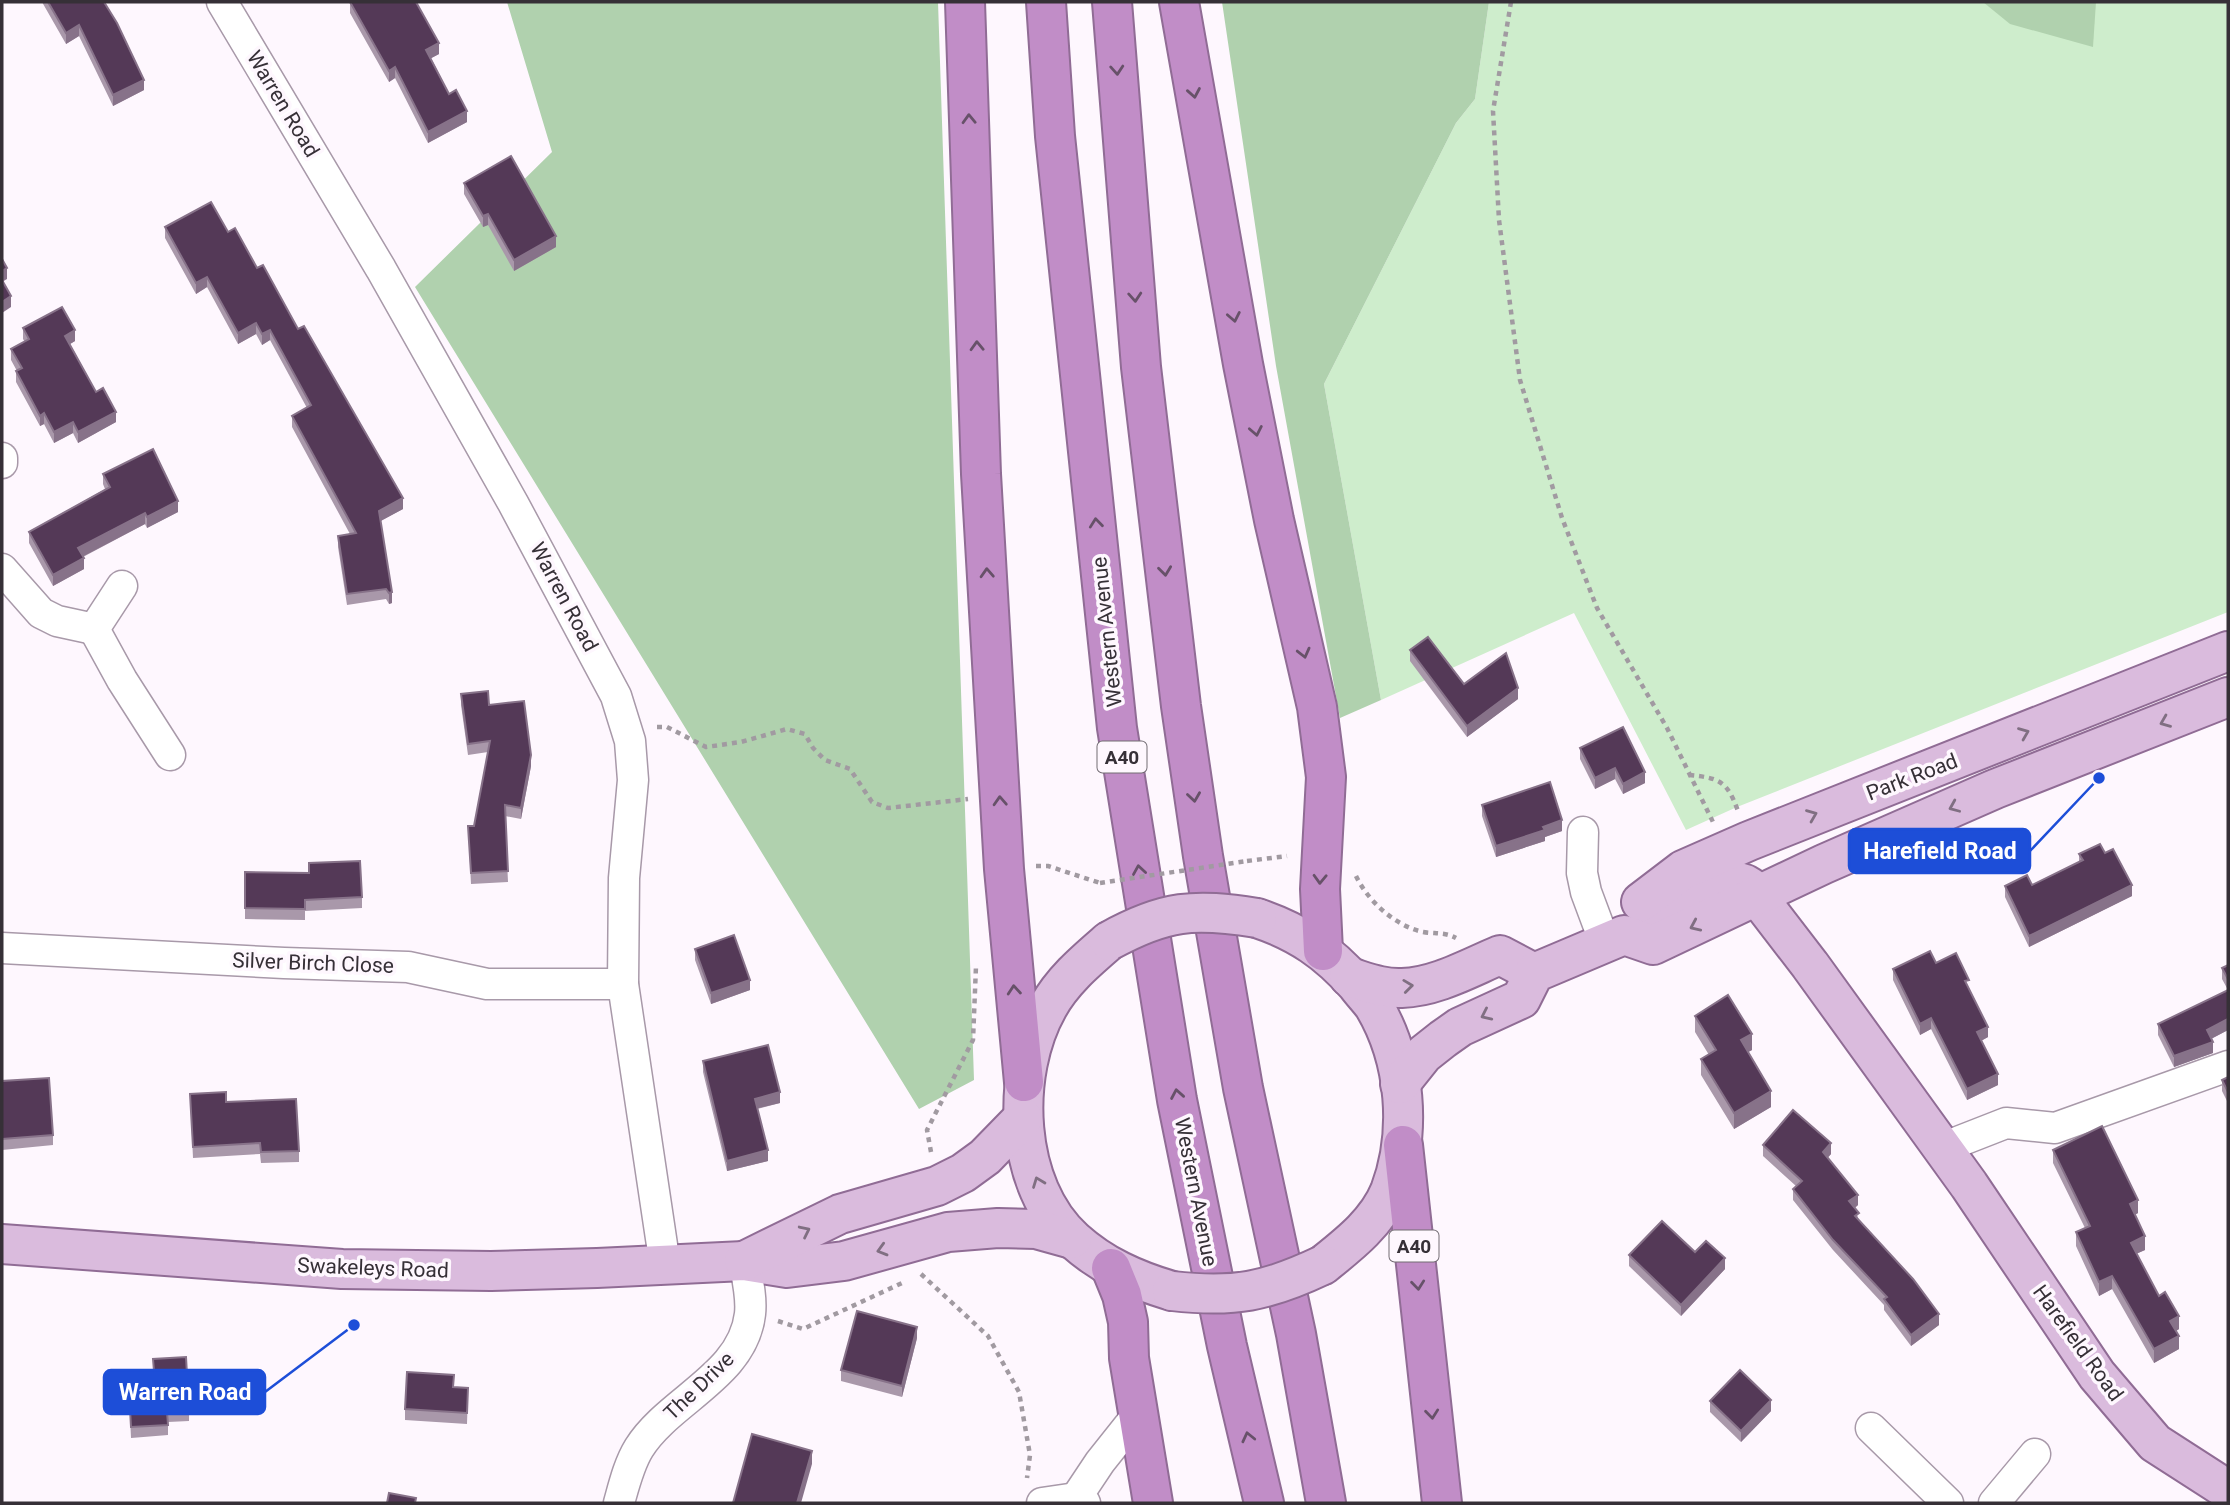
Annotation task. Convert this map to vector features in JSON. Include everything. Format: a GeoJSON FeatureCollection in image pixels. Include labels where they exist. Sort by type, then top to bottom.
{"type":"FeatureCollection","features":[{"type":"Feature","properties":{"kind":"highway"},"geometry":{"type":"LineString","coordinates":[[965,2],[981,474],[1000,796],[1023,1100]]}},
{"type":"Feature","properties":{"kind":"highway","name":"Western Avenue"},"geometry":{"type":"LineString","coordinates":[[1046,2],[1055,136],[1117,728],[1177,1100],[1227,1346],[1264,1503]]}},
{"type":"Feature","properties":{"kind":"highway"},"geometry":{"type":"LineString","coordinates":[[1112,2],[1141,367],[1181,706],[1203,856],[1243,1088],[1296,1334],[1326,1503]]}},
{"type":"Feature","properties":{"kind":"highway"},"geometry":{"type":"LineString","coordinates":[[1179,2],[1243,364],[1274,520],[1318,707],[1326,777],[1320,889],[1336,964]]}},
{"type":"Feature","properties":{"kind":"highway","name":"A40"},"geometry":{"type":"LineString","coordinates":[[1403,1144],[1442,1503]]}},
{"type":"Feature","properties":{"kind":"highway"},"geometry":{"type":"LineString","coordinates":[[1111,1268],[1122,1295],[1128,1322],[1129,1358],[1153,1503]]}},
{"type":"Feature","properties":{"kind":"main road","name":"Park Road"},"geometry":{"type":"LineString","coordinates":[[2228,651],[1736,831],[1643,901],[1632,906],[1615,939],[1653,945],[1824,864],[1995,789],[2228,697]]}},
{"type":"Feature","properties":{"kind":"main road"},"geometry":{"type":"LineString","coordinates":[[1643,901],[1659,909],[1735,881],[1745,884],[1757,896]]}},
{"type":"Feature","properties":{"kind":"main road","name":"Harefield Road"},"geometry":{"type":"LineString","coordinates":[[1757,896],[1942,1148],[2106,1385],[2155,1443],[2228,1490]]}},
{"type":"Feature","properties":{"kind":"main road"},"geometry":{"type":"LineString","coordinates":[[1336,964],[1373,1005],[1390,1041],[1404,1114],[1403,1144],[1389,1192],[1373,1219],[1354,1241],[1323,1265],[1286,1283],[1246,1292],[1207,1295],[1172,1291],[1139,1281],[1111,1268],[1072,1238],[1050,1211],[1028,1154],[1023,1100],[1034,1035],[1049,1004],[1074,971],[1109,942],[1141,923],[1178,914],[1215,911],[1257,918],[1286,928],[1336,964],[1377,986],[1404,988],[1433,982],[1500,956],[1534,973]]}},
{"type":"Feature","properties":{"kind":"main road"},"geometry":{"type":"LineString","coordinates":[[1400,1084],[1424,1054],[1460,1027],[1521,999],[1534,973],[1615,939]]}},
{"type":"Feature","properties":{"kind":"main road","name":"Swakeleys Road"},"geometry":{"type":"LineString","coordinates":[[744,1261],[840,1214],[937,1186],[963,1173],[985,1157],[1023,1100]]}},
{"type":"Feature","properties":{"kind":"main road","name":"Swakeleys Road"},"geometry":{"type":"LineString","coordinates":[[2,1244],[355,1269],[530,1270],[744,1261],[787,1268],[844,1261],[948,1232],[998,1228],[1036,1229],[1072,1238]]}},
{"type":"Feature","properties":{"kind":"street","name":"Warren Road"},"geometry":{"type":"LineString","coordinates":[[222,2],[381,270],[513,503],[616,696],[626,727],[633,780],[624,878],[623,984],[665,1265]]}},
{"type":"Feature","properties":{"kind":"street"},"geometry":{"type":"LineString","coordinates":[[2,569],[41,612],[57,621],[94,629],[122,680],[170,754]]}},
{"type":"Feature","properties":{"kind":"street"},"geometry":{"type":"LineString","coordinates":[[94,629],[122,586]]}},
{"type":"Feature","properties":{"kind":"street"},"geometry":{"type":"LineString","coordinates":[[1583,832],[1582,873],[1586,892],[1615,939]]}},
{"type":"Feature","properties":{"kind":"street","name":"Silver Birch Close"},"geometry":{"type":"LineString","coordinates":[[2,948],[271,963],[408,967],[486,984],[623,984]]}},
{"type":"Feature","properties":{"kind":"street"},"geometry":{"type":"LineString","coordinates":[[1942,1148],[2006,1123],[2055,1128],[2228,1066]]}},
{"type":"Feature","properties":{"kind":"street","name":"The Drive"},"geometry":{"type":"LineString","coordinates":[[619,1503],[639,1449],[651,1433],[722,1368],[744,1337],[751,1312],[744,1261]]}},
{"type":"Feature","properties":{"kind":"street"},"geometry":{"type":"LineString","coordinates":[[1035,1491],[1080,1501],[1100,1462],[1139,1413]]}},
{"type":"Feature","properties":{"kind":"street"},"geometry":{"type":"LineString","coordinates":[[1871,1428],[1948,1503]]}},
{"type":"Feature","properties":{"kind":"street"},"geometry":{"type":"LineString","coordinates":[[1994,1503],[2035,1454]]}},
{"type":"Feature","properties":{"kind":"path"},"geometry":{"type":"LineString","coordinates":[[1511,2],[1493,111],[1499,220],[1520,380],[1562,519],[1597,608],[1667,728],[1689,775],[1736,831]]}},
{"type":"Feature","properties":{"kind":"path"},"geometry":{"type":"LineString","coordinates":[[626,727],[667,727],[706,747],[741,742],[787,729],[805,734],[813,748],[825,760],[850,769],[872,802],[888,808],[1000,796]]}},
{"type":"Feature","properties":{"kind":"path"},"geometry":{"type":"LineString","coordinates":[[1689,775],[1716,777],[1729,789],[1736,831]]}},
{"type":"Feature","properties":{"kind":"path"},"geometry":{"type":"LineString","coordinates":[[1034,866],[1048,866],[1100,883],[1297,854]]}},
{"type":"Feature","properties":{"kind":"path"},"geometry":{"type":"LineString","coordinates":[[1354,872],[1383,912],[1422,932],[1448,934]]}},
{"type":"Feature","properties":{"kind":"path"},"geometry":{"type":"LineString","coordinates":[[926,1129],[973,1040],[976,962]]}},
{"type":"Feature","properties":{"kind":"path"},"geometry":{"type":"LineString","coordinates":[[751,1312],[803,1329],[932,1270]]}},
{"type":"Feature","properties":{"kind":"path"},"geometry":{"type":"LineString","coordinates":[[921,1274],[988,1336],[1019,1392],[1035,1491]]}},
{"type":"Feature","properties":{"kind":"green space"},"geometry":{"type":"Polygon","coordinates":[[[507,2],[938,2],[974,1080],[919,1109],[415,287],[552,152],[507,2]]]}},
{"type":"Feature","properties":{"kind":"green space"},"geometry":{"type":"Polygon","coordinates":[[[1222,2],[1489,2],[1475,99],[1456,123],[1324,384],[1381,700],[1340,718],[1276,366],[1222,2]]]}},
{"type":"Feature","properties":{"kind":"green space"},"geometry":{"type":"Polygon","coordinates":[[[1489,2],[2228,2],[2228,612],[1737,807],[1686,830],[1574,613],[1381,700],[1324,384],[1456,123],[1475,99],[1489,2]]]}},
{"type":"Feature","properties":{"kind":"green space"},"geometry":{"type":"Polygon","coordinates":[[[1983,2],[2096,2],[2093,47],[2010,24],[1983,2]]]}},
{"type":"Feature","properties":{"kind":"building"},"geometry":{"type":"Polygon","coordinates":[[[48,2],[104,2],[144,80],[113,95],[79,25],[66,33],[48,2]]]}},
{"type":"Feature","properties":{"kind":"building"},"geometry":{"type":"Polygon","coordinates":[[[350,2],[416,2],[439,43],[426,50],[449,94],[456,90],[467,111],[428,132],[395,67],[389,71],[350,2]]]}},
{"type":"Feature","properties":{"kind":"building"},"geometry":{"type":"Polygon","coordinates":[[[511,156],[556,236],[514,260],[488,214],[483,216],[464,183],[511,156]]]}},
{"type":"Feature","properties":{"kind":"building"},"geometry":{"type":"Polygon","coordinates":[[[211,202],[228,232],[235,228],[257,268],[263,265],[298,329],[304,326],[403,498],[379,511],[392,592],[389,593],[386,589],[347,594],[338,536],[356,533],[292,416],[311,405],[270,330],[262,334],[256,323],[238,333],[207,277],[196,283],[165,227],[211,202]]]}},
{"type":"Feature","properties":{"kind":"building"},"geometry":{"type":"Polygon","coordinates":[[[2,280],[11,296],[2,302],[2,280]]]}},
{"type":"Feature","properties":{"kind":"building"},"geometry":{"type":"Polygon","coordinates":[[[62,307],[75,330],[65,336],[96,392],[103,388],[116,412],[78,432],[73,422],[54,432],[44,413],[40,416],[16,371],[22,368],[11,349],[29,339],[23,328],[62,307]]]}},
{"type":"Feature","properties":{"kind":"building"},"geometry":{"type":"Polygon","coordinates":[[[153,449],[178,501],[147,517],[145,513],[78,548],[84,558],[53,575],[29,532],[110,487],[103,474],[153,449]]]}},
{"type":"Feature","properties":{"kind":"building"},"geometry":{"type":"Polygon","coordinates":[[[1428,637],[1464,684],[1506,653],[1518,688],[1467,726],[1410,650],[1428,637]]]}},
{"type":"Feature","properties":{"kind":"building"},"geometry":{"type":"Polygon","coordinates":[[[488,691],[489,705],[524,701],[531,755],[521,808],[505,805],[508,871],[471,873],[468,826],[474,826],[490,741],[468,744],[461,694],[488,691]]]}},
{"type":"Feature","properties":{"kind":"building"},"geometry":{"type":"Polygon","coordinates":[[[1623,727],[1645,772],[1623,784],[1615,768],[1595,778],[1580,748],[1623,727]]]}},
{"type":"Feature","properties":{"kind":"building"},"geometry":{"type":"Polygon","coordinates":[[[1550,782],[1562,820],[1543,827],[1545,830],[1496,846],[1482,805],[1550,782]]]}},
{"type":"Feature","properties":{"kind":"building"},"geometry":{"type":"Polygon","coordinates":[[[2100,844],[2105,853],[2113,849],[2132,885],[2029,936],[2005,886],[2027,875],[2032,885],[2083,860],[2079,854],[2100,844]]]}},
{"type":"Feature","properties":{"kind":"building"},"geometry":{"type":"Polygon","coordinates":[[[360,861],[362,897],[305,900],[305,909],[245,908],[245,872],[309,873],[309,863],[360,861]]]}},
{"type":"Feature","properties":{"kind":"building"},"geometry":{"type":"Polygon","coordinates":[[[734,935],[750,980],[711,993],[695,949],[734,935]]]}},
{"type":"Feature","properties":{"kind":"building"},"geometry":{"type":"Polygon","coordinates":[[[1930,951],[1936,963],[1956,953],[1969,980],[1965,981],[1988,1027],[1977,1032],[1998,1074],[1967,1089],[1931,1018],[1920,1024],[1893,969],[1930,951]]]}},
{"type":"Feature","properties":{"kind":"building"},"geometry":{"type":"Polygon","coordinates":[[[2228,965],[2228,979],[2222,968],[2228,965]]]}},
{"type":"Feature","properties":{"kind":"building"},"geometry":{"type":"Polygon","coordinates":[[[2228,990],[2228,1019],[2207,1030],[2213,1042],[2174,1056],[2158,1024],[2228,990]]]}},
{"type":"Feature","properties":{"kind":"building"},"geometry":{"type":"Polygon","coordinates":[[[1728,995],[1752,1034],[1741,1040],[1771,1091],[1734,1113],[1701,1059],[1716,1050],[1695,1016],[1728,995]]]}},
{"type":"Feature","properties":{"kind":"building"},"geometry":{"type":"Polygon","coordinates":[[[768,1045],[780,1092],[755,1099],[768,1150],[727,1161],[703,1061],[768,1045]]]}},
{"type":"Feature","properties":{"kind":"building"},"geometry":{"type":"Polygon","coordinates":[[[2228,1077],[2228,1092],[2222,1080],[2228,1077]]]}},
{"type":"Feature","properties":{"kind":"building"},"geometry":{"type":"Polygon","coordinates":[[[49,1078],[53,1135],[2,1139],[2,1081],[49,1078]]]}},
{"type":"Feature","properties":{"kind":"building"},"geometry":{"type":"Polygon","coordinates":[[[226,1092],[226,1102],[296,1099],[299,1151],[261,1152],[260,1143],[193,1147],[190,1094],[226,1092]]]}},
{"type":"Feature","properties":{"kind":"building"},"geometry":{"type":"Polygon","coordinates":[[[1793,1110],[1831,1143],[1823,1152],[1858,1195],[1849,1201],[1859,1213],[1855,1216],[1913,1279],[1939,1314],[1911,1335],[1884,1299],[1887,1297],[1833,1240],[1793,1189],[1802,1181],[1763,1145],[1793,1110]]]}},
{"type":"Feature","properties":{"kind":"building"},"geometry":{"type":"Polygon","coordinates":[[[2102,1126],[2138,1200],[2130,1204],[2145,1236],[2131,1243],[2159,1296],[2165,1292],[2179,1316],[2170,1321],[2179,1336],[2154,1349],[2112,1276],[2099,1282],[2076,1232],[2090,1226],[2053,1150],[2102,1126]]]}},
{"type":"Feature","properties":{"kind":"building"},"geometry":{"type":"Polygon","coordinates":[[[1662,1221],[1695,1252],[1706,1241],[1725,1258],[1681,1305],[1629,1255],[1662,1221]]]}},
{"type":"Feature","properties":{"kind":"building"},"geometry":{"type":"Polygon","coordinates":[[[857,1311],[917,1327],[902,1386],[841,1370],[857,1311]]]}},
{"type":"Feature","properties":{"kind":"building"},"geometry":{"type":"Polygon","coordinates":[[[186,1357],[189,1410],[167,1411],[168,1425],[131,1427],[128,1373],[154,1371],[153,1359],[186,1357]]]}},
{"type":"Feature","properties":{"kind":"building"},"geometry":{"type":"Polygon","coordinates":[[[1740,1370],[1771,1400],[1741,1431],[1710,1401],[1740,1370]]]}},
{"type":"Feature","properties":{"kind":"building"},"geometry":{"type":"Polygon","coordinates":[[[407,1372],[454,1375],[453,1387],[468,1388],[467,1413],[405,1409],[407,1372]]]}},
{"type":"Feature","properties":{"kind":"building"},"geometry":{"type":"Polygon","coordinates":[[[752,1434],[812,1451],[797,1503],[733,1503],[752,1434]]]}},
{"type":"Feature","properties":{"kind":"building"},"geometry":{"type":"Polygon","coordinates":[[[389,1493],[416,1498],[415,1503],[387,1503],[389,1493]]]}},
{"type":"Feature","properties":{"kind":"place","name":"Harefield Road"},"geometry":{"type":"Point","coordinates":[2099,778]}},
{"type":"Feature","properties":{"kind":"place","name":"Warren Road"},"geometry":{"type":"Point","coordinates":[354,1325]}}]}
